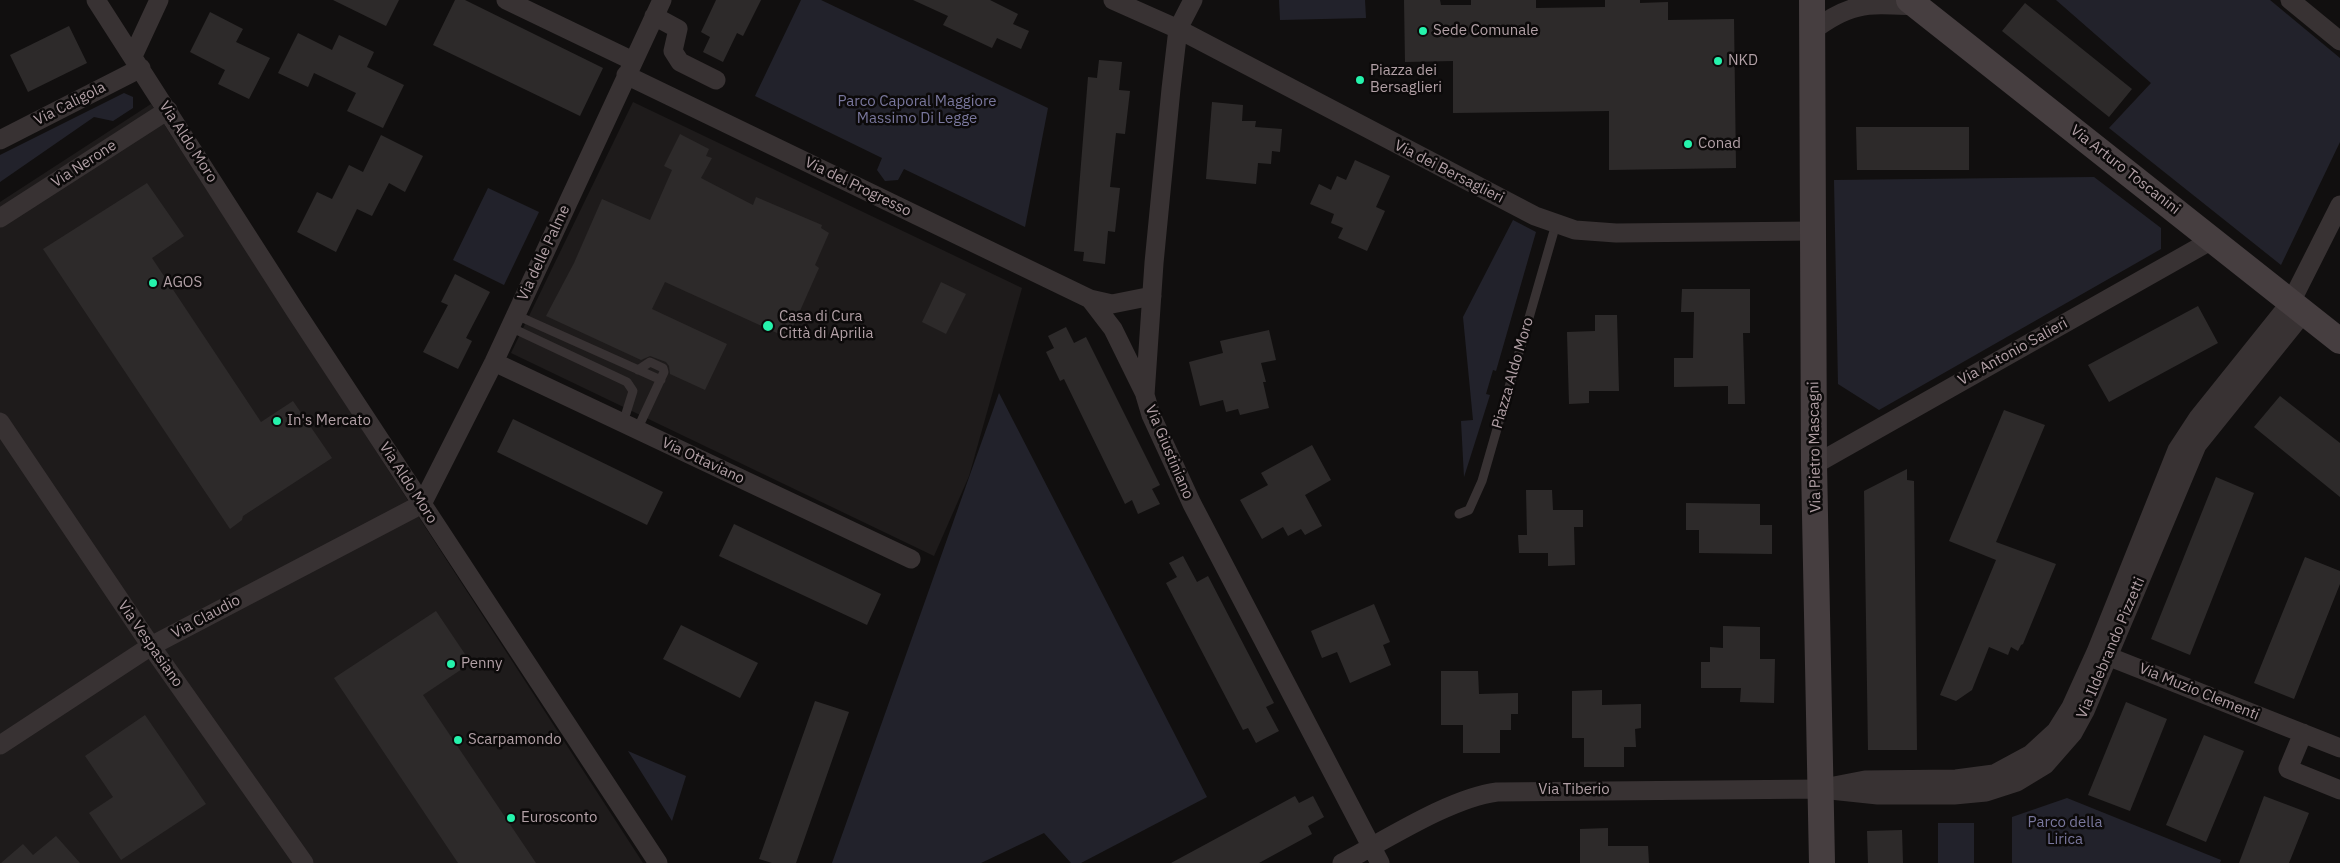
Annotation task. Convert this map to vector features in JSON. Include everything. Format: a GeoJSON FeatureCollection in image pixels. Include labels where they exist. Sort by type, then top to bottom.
{"type":"FeatureCollection","features":[{"type":"Feature","properties":{"kind":"street","name":"Via Aldo Moro"},"geometry":{"type":"LineString","coordinates":[[96,0],[422,504],[658,863]]}},
{"type":"Feature","properties":{"kind":"street"},"geometry":{"type":"LineString","coordinates":[[137,62],[159,0]]}},
{"type":"Feature","properties":{"kind":"street","name":"Via del Progresso"},"geometry":{"type":"LineString","coordinates":[[506,0],[629,68],[1090,299],[1112,304],[1152,296]]}},
{"type":"Feature","properties":{"kind":"street","name":"Via dei Bersaglieri"},"geometry":{"type":"LineString","coordinates":[[1113,0],[1178,29],[1456,176],[1556,224],[1575,230],[1605,233],[1813,231]]}},
{"type":"Feature","properties":{"kind":"street","name":"Via Giustiniano"},"geometry":{"type":"LineString","coordinates":[[1193,0],[1178,29],[1152,296],[1145,394],[1150,415],[1192,504],[1376,855]]}},
{"type":"Feature","properties":{"kind":"street","name":"Via Pietro Mascagni"},"geometry":{"type":"LineString","coordinates":[[1812,0],[1814,465],[1822,863]]}},
{"type":"Feature","properties":{"kind":"street"},"geometry":{"type":"LineString","coordinates":[[2290,0],[2340,41]]}},
{"type":"Feature","properties":{"kind":"street"},"geometry":{"type":"LineString","coordinates":[[1811,32],[1831,17],[1855,7],[1913,3]]}},
{"type":"Feature","properties":{"kind":"street","name":"Via Arturo Toscanini"},"geometry":{"type":"LineString","coordinates":[[1913,3],[2340,341]]}},
{"type":"Feature","properties":{"kind":"street"},"geometry":{"type":"LineString","coordinates":[[658,8],[678,29],[673,51],[680,62],[716,80]]}},
{"type":"Feature","properties":{"kind":"street","name":"Via delle Palme"},"geometry":{"type":"LineString","coordinates":[[422,504],[494,362],[658,8]]}},
{"type":"Feature","properties":{"kind":"street","name":"Via Caligola"},"geometry":{"type":"LineString","coordinates":[[0,140],[137,62]]}},
{"type":"Feature","properties":{"kind":"street","name":"Via Nerone"},"geometry":{"type":"LineString","coordinates":[[0,218],[168,110]]}},
{"type":"Feature","properties":{"kind":"street","name":"Via Ildebrando Pizzetti"},"geometry":{"type":"LineString","coordinates":[[1821,789],[1865,780],[1968,778],[2005,769],[2031,754],[2056,732],[2102,654],[2197,445],[2298,308],[2340,205]]}},
{"type":"Feature","properties":{"kind":"street","name":"Via Antonio Salieri"},"geometry":{"type":"LineString","coordinates":[[1814,465],[2212,240]]}},
{"type":"Feature","properties":{"kind":"street","name":"Via del Progresso"},"geometry":{"type":"LineString","coordinates":[[1090,299],[1113,328],[1145,394]]}},
{"type":"Feature","properties":{"kind":"street","name":"Via Ottaviano"},"geometry":{"type":"LineString","coordinates":[[494,362],[911,560]]}},
{"type":"Feature","properties":{"kind":"street","name":"Via Vespasiano"},"geometry":{"type":"LineString","coordinates":[[0,422],[151,646],[304,863]]}},
{"type":"Feature","properties":{"kind":"street","name":"Via Claudio"},"geometry":{"type":"LineString","coordinates":[[0,745],[151,646],[422,504]]}},
{"type":"Feature","properties":{"kind":"street","name":"Via Muzio Clementi"},"geometry":{"type":"LineString","coordinates":[[2102,654],[2340,748]]}},
{"type":"Feature","properties":{"kind":"street"},"geometry":{"type":"LineString","coordinates":[[2303,733],[2288,769],[2340,789]]}},
{"type":"Feature","properties":{"kind":"street","name":"Via Tiberio"},"geometry":{"type":"LineString","coordinates":[[1342,863],[1376,855],[1455,804],[1475,796],[1497,792],[1821,789]]}},
{"type":"Feature","properties":{"kind":"lane","name":"Piazza Aldo Moro"},"geometry":{"type":"LineString","coordinates":[[1459,514],[1469,510],[1482,481],[1556,224]]}},
{"type":"Feature","properties":{"kind":"lane"},"geometry":{"type":"LineString","coordinates":[[513,321],[660,380],[630,426]]}},
{"type":"Feature","properties":{"kind":"lane"},"geometry":{"type":"LineString","coordinates":[[513,321],[627,382],[633,391],[630,426]]}},
{"type":"Feature","properties":{"kind":"shaded area","name":"Casa di Cura Città di Aprilia"},"geometry":{"type":"Polygon","coordinates":[[[633,102],[1022,288],[969,476],[934,556],[511,353],[633,102]]]}},
{"type":"Feature","properties":{"kind":"shaded area"},"geometry":{"type":"Polygon","coordinates":[[[151,104],[643,863],[0,863],[0,202],[151,104]]]}},
{"type":"Feature","properties":{"kind":"green space","name":"Parco Caporal Maggiore Massimo Di Legge"},"geometry":{"type":"Polygon","coordinates":[[[801,0],[821,0],[1048,108],[1025,227],[904,169],[898,180],[885,181],[877,170],[882,158],[755,96],[801,0]]]}},
{"type":"Feature","properties":{"kind":"green space"},"geometry":{"type":"Polygon","coordinates":[[[1279,0],[1365,0],[1366,18],[1280,20],[1279,0]]]}},
{"type":"Feature","properties":{"kind":"green space"},"geometry":{"type":"Polygon","coordinates":[[[2056,0],[2270,0],[2340,58],[2340,142],[2281,265],[2109,128],[2151,83],[2056,0]]]}},
{"type":"Feature","properties":{"kind":"green space"},"geometry":{"type":"Polygon","coordinates":[[[124,93],[133,97],[133,108],[113,121],[94,117],[0,182],[0,155],[124,93]]]}},
{"type":"Feature","properties":{"kind":"green space"},"geometry":{"type":"Polygon","coordinates":[[[2094,177],[2161,228],[2161,249],[1879,410],[1838,384],[1834,180],[2094,177]]]}},
{"type":"Feature","properties":{"kind":"green space"},"geometry":{"type":"Polygon","coordinates":[[[488,188],[539,212],[504,285],[453,260],[488,188]]]}},
{"type":"Feature","properties":{"kind":"green space"},"geometry":{"type":"Polygon","coordinates":[[[1513,220],[1536,232],[1496,371],[1493,370],[1486,394],[1490,395],[1464,477],[1461,421],[1473,420],[1463,317],[1513,220]]]}},
{"type":"Feature","properties":{"kind":"green space"},"geometry":{"type":"Polygon","coordinates":[[[999,393],[1207,797],[1081,863],[1071,863],[1044,833],[981,863],[832,863],[999,393]]]}},
{"type":"Feature","properties":{"kind":"green space"},"geometry":{"type":"Polygon","coordinates":[[[628,751],[686,776],[672,821],[628,751]]]}},
{"type":"Feature","properties":{"kind":"green space","name":"Parco della Lirica"},"geometry":{"type":"Polygon","coordinates":[[[2067,798],[2221,860],[2220,863],[2012,863],[2012,817],[2067,798]]]}},
{"type":"Feature","properties":{"kind":"green space"},"geometry":{"type":"Polygon","coordinates":[[[1938,823],[1974,823],[1974,863],[1938,863],[1938,823]]]}},
{"type":"Feature","properties":{"kind":"building"},"geometry":{"type":"Polygon","coordinates":[[[333,0],[399,0],[386,26],[333,0]]]}},
{"type":"Feature","properties":{"kind":"building"},"geometry":{"type":"Polygon","coordinates":[[[455,0],[465,0],[603,68],[580,116],[433,45],[455,0]]]}},
{"type":"Feature","properties":{"kind":"building"},"geometry":{"type":"Polygon","coordinates":[[[716,0],[761,0],[743,36],[737,33],[723,62],[703,52],[710,37],[701,32],[716,0]]]}},
{"type":"Feature","properties":{"kind":"building"},"geometry":{"type":"Polygon","coordinates":[[[913,0],[990,0],[1018,14],[1013,24],[1029,31],[1021,49],[997,38],[992,48],[943,25],[948,16],[913,0]]]}},
{"type":"Feature","properties":{"kind":"building"},"geometry":{"type":"Polygon","coordinates":[[[1404,0],[1440,0],[1441,5],[1471,5],[1471,0],[1536,0],[1536,8],[1605,7],[1605,0],[1640,0],[1640,3],[1668,2],[1668,20],[1734,19],[1736,168],[1609,170],[1609,111],[1453,113],[1453,61],[1405,62],[1404,0]]]}},
{"type":"Feature","properties":{"kind":"building"},"geometry":{"type":"Polygon","coordinates":[[[2025,3],[2132,89],[2109,117],[2002,31],[2025,3]]]}},
{"type":"Feature","properties":{"kind":"building"},"geometry":{"type":"Polygon","coordinates":[[[210,12],[243,29],[236,42],[270,58],[249,99],[218,84],[225,70],[190,52],[210,12]]]}},
{"type":"Feature","properties":{"kind":"building"},"geometry":{"type":"Polygon","coordinates":[[[69,26],[87,63],[28,92],[10,55],[69,26]]]}},
{"type":"Feature","properties":{"kind":"building"},"geometry":{"type":"Polygon","coordinates":[[[298,33],[332,50],[339,35],[374,52],[367,67],[404,85],[383,128],[347,111],[356,93],[314,73],[308,87],[278,73],[298,33]]]}},
{"type":"Feature","properties":{"kind":"building"},"geometry":{"type":"Polygon","coordinates":[[[1099,60],[1122,62],[1119,90],[1130,91],[1125,134],[1116,133],[1110,187],[1120,188],[1115,232],[1108,231],[1105,264],[1083,261],[1084,252],[1074,251],[1088,77],[1097,78],[1099,60]]]}},
{"type":"Feature","properties":{"kind":"building"},"geometry":{"type":"Polygon","coordinates":[[[1212,102],[1243,105],[1242,121],[1256,121],[1255,127],[1282,129],[1280,152],[1272,151],[1271,164],[1258,163],[1256,184],[1206,179],[1212,102]]]}},
{"type":"Feature","properties":{"kind":"building"},"geometry":{"type":"Polygon","coordinates":[[[1856,127],[1969,127],[1969,170],[1857,170],[1856,127]]]}},
{"type":"Feature","properties":{"kind":"building"},"geometry":{"type":"Polygon","coordinates":[[[680,134],[709,149],[706,156],[712,158],[701,178],[753,205],[756,197],[822,225],[821,228],[829,233],[815,265],[819,268],[788,338],[665,282],[652,309],[727,344],[705,390],[670,374],[669,366],[666,362],[650,356],[641,360],[546,316],[574,263],[602,199],[650,220],[672,170],[664,166],[680,134]]]}},
{"type":"Feature","properties":{"kind":"building"},"geometry":{"type":"Polygon","coordinates":[[[381,135],[423,156],[405,192],[389,183],[372,216],[357,209],[336,252],[297,232],[317,192],[332,199],[349,165],[363,172],[381,135]]]}},
{"type":"Feature","properties":{"kind":"building"},"geometry":{"type":"Polygon","coordinates":[[[1355,160],[1390,176],[1376,207],[1385,211],[1367,251],[1338,238],[1343,228],[1331,223],[1334,214],[1310,204],[1319,184],[1331,190],[1337,176],[1346,180],[1355,160]]]}},
{"type":"Feature","properties":{"kind":"building"},"geometry":{"type":"Polygon","coordinates":[[[147,183],[184,236],[152,258],[261,422],[293,401],[332,458],[243,516],[242,520],[230,529],[43,249],[147,183]]]}},
{"type":"Feature","properties":{"kind":"building"},"geometry":{"type":"Polygon","coordinates":[[[455,274],[490,292],[466,338],[472,341],[458,369],[423,352],[448,305],[441,302],[455,274]]]}},
{"type":"Feature","properties":{"kind":"building"},"geometry":{"type":"Polygon","coordinates":[[[941,282],[966,294],[946,334],[922,322],[941,282]]]}},
{"type":"Feature","properties":{"kind":"building"},"geometry":{"type":"Polygon","coordinates":[[[1682,289],[1750,289],[1750,333],[1743,333],[1745,404],[1728,404],[1728,386],[1674,387],[1674,358],[1693,358],[1694,312],[1681,312],[1682,289]]]}},
{"type":"Feature","properties":{"kind":"building"},"geometry":{"type":"Polygon","coordinates":[[[2198,306],[2218,343],[2109,402],[2088,365],[2198,306]]]}},
{"type":"Feature","properties":{"kind":"building"},"geometry":{"type":"Polygon","coordinates":[[[1595,315],[1617,315],[1619,391],[1589,391],[1589,403],[1569,404],[1567,332],[1595,331],[1595,315]]]}},
{"type":"Feature","properties":{"kind":"building"},"geometry":{"type":"Polygon","coordinates":[[[1066,327],[1074,343],[1086,337],[1160,485],[1152,489],[1160,504],[1138,514],[1132,500],[1125,504],[1064,379],[1060,381],[1046,352],[1054,348],[1048,336],[1066,327]]]}},
{"type":"Feature","properties":{"kind":"building"},"geometry":{"type":"Polygon","coordinates":[[[1269,330],[1276,360],[1261,363],[1266,382],[1263,382],[1269,408],[1240,415],[1238,409],[1226,412],[1223,400],[1200,406],[1189,362],[1223,353],[1220,341],[1269,330]]]}},
{"type":"Feature","properties":{"kind":"building"},"geometry":{"type":"Polygon","coordinates":[[[2280,396],[2340,443],[2340,497],[2254,427],[2280,396]]]}},
{"type":"Feature","properties":{"kind":"building"},"geometry":{"type":"Polygon","coordinates":[[[2004,410],[2045,425],[1996,542],[2056,564],[2023,644],[2018,651],[2011,647],[2008,655],[1989,647],[1972,690],[1956,701],[1940,695],[1996,560],[1949,541],[2004,410]]]}},
{"type":"Feature","properties":{"kind":"building"},"geometry":{"type":"Polygon","coordinates":[[[513,419],[663,492],[647,525],[497,452],[513,419]]]}},
{"type":"Feature","properties":{"kind":"building"},"geometry":{"type":"Polygon","coordinates":[[[1312,445],[1331,480],[1305,495],[1322,526],[1305,535],[1301,529],[1288,536],[1283,527],[1262,539],[1240,500],[1268,485],[1261,473],[1312,445]]]}},
{"type":"Feature","properties":{"kind":"building"},"geometry":{"type":"Polygon","coordinates":[[[1907,469],[1907,480],[1914,481],[1917,750],[1868,750],[1864,491],[1907,469]]]}},
{"type":"Feature","properties":{"kind":"building"},"geometry":{"type":"Polygon","coordinates":[[[2216,477],[2254,493],[2190,655],[2151,639],[2216,477]]]}},
{"type":"Feature","properties":{"kind":"building"},"geometry":{"type":"Polygon","coordinates":[[[1526,490],[1552,490],[1553,510],[1583,510],[1583,527],[1574,527],[1575,565],[1548,566],[1548,553],[1519,553],[1518,535],[1527,535],[1526,490]]]}},
{"type":"Feature","properties":{"kind":"building"},"geometry":{"type":"Polygon","coordinates":[[[1686,503],[1760,504],[1760,525],[1772,525],[1772,554],[1699,553],[1699,530],[1686,530],[1686,503]]]}},
{"type":"Feature","properties":{"kind":"building"},"geometry":{"type":"Polygon","coordinates":[[[734,524],[881,594],[867,625],[719,556],[734,524]]]}},
{"type":"Feature","properties":{"kind":"building"},"geometry":{"type":"Polygon","coordinates":[[[1183,556],[1197,582],[1208,576],[1274,703],[1266,707],[1279,731],[1256,743],[1248,728],[1243,730],[1166,583],[1177,577],[1169,563],[1183,556]]]}},
{"type":"Feature","properties":{"kind":"building"},"geometry":{"type":"Polygon","coordinates":[[[2305,557],[2340,571],[2340,584],[2294,699],[2254,683],[2305,557]]]}},
{"type":"Feature","properties":{"kind":"building"},"geometry":{"type":"Polygon","coordinates":[[[1374,604],[1390,642],[1383,645],[1391,665],[1350,683],[1337,652],[1322,658],[1311,631],[1374,604]]]}},
{"type":"Feature","properties":{"kind":"building"},"geometry":{"type":"Polygon","coordinates":[[[436,611],[471,663],[423,695],[536,863],[458,863],[334,678],[436,611]]]}},
{"type":"Feature","properties":{"kind":"building"},"geometry":{"type":"Polygon","coordinates":[[[681,625],[758,663],[740,698],[663,659],[681,625]]]}},
{"type":"Feature","properties":{"kind":"building"},"geometry":{"type":"Polygon","coordinates":[[[1723,626],[1760,627],[1760,659],[1775,659],[1774,703],[1740,702],[1741,688],[1701,688],[1701,662],[1710,662],[1710,647],[1723,648],[1723,626]]]}},
{"type":"Feature","properties":{"kind":"building"},"geometry":{"type":"Polygon","coordinates":[[[1441,671],[1478,671],[1479,694],[1518,693],[1518,714],[1511,714],[1511,730],[1500,730],[1500,753],[1463,753],[1463,725],[1441,725],[1441,671]]]}},
{"type":"Feature","properties":{"kind":"building"},"geometry":{"type":"Polygon","coordinates":[[[1602,690],[1602,705],[1641,704],[1641,728],[1635,729],[1636,747],[1624,747],[1624,767],[1584,767],[1584,738],[1572,738],[1572,691],[1602,690]]]}},
{"type":"Feature","properties":{"kind":"building"},"geometry":{"type":"Polygon","coordinates":[[[815,701],[849,712],[796,863],[772,863],[759,859],[815,701]]]}},
{"type":"Feature","properties":{"kind":"building"},"geometry":{"type":"Polygon","coordinates":[[[2126,702],[2167,719],[2130,811],[2088,795],[2126,702]]]}},
{"type":"Feature","properties":{"kind":"building"},"geometry":{"type":"Polygon","coordinates":[[[145,715],[206,804],[121,860],[89,813],[113,797],[85,756],[145,715]]]}},
{"type":"Feature","properties":{"kind":"building"},"geometry":{"type":"Polygon","coordinates":[[[2204,735],[2244,751],[2206,842],[2166,825],[2204,735]]]}},
{"type":"Feature","properties":{"kind":"building"},"geometry":{"type":"Polygon","coordinates":[[[1295,796],[1299,803],[1313,796],[1324,817],[1308,826],[1312,834],[1259,863],[1171,863],[1295,796]]]}},
{"type":"Feature","properties":{"kind":"building"},"geometry":{"type":"Polygon","coordinates":[[[2264,796],[2309,813],[2289,863],[2239,863],[2264,796]]]}},
{"type":"Feature","properties":{"kind":"building"},"geometry":{"type":"Polygon","coordinates":[[[1608,828],[1608,846],[1648,846],[1649,863],[1580,863],[1580,829],[1608,828]]]}},
{"type":"Feature","properties":{"kind":"building"},"geometry":{"type":"Polygon","coordinates":[[[1902,830],[1903,863],[1868,863],[1867,831],[1902,830]]]}},
{"type":"Feature","properties":{"kind":"building"},"geometry":{"type":"Polygon","coordinates":[[[56,836],[80,863],[1,863],[23,844],[33,855],[56,836]]]}},
{"type":"Feature","properties":{"kind":"place","name":"Sede Comunale"},"geometry":{"type":"Point","coordinates":[1423,31]}},
{"type":"Feature","properties":{"kind":"place","name":"NKD"},"geometry":{"type":"Point","coordinates":[1718,61]}},
{"type":"Feature","properties":{"kind":"place","name":"Piazza dei Bersaglieri"},"geometry":{"type":"Point","coordinates":[1360,80]}},
{"type":"Feature","properties":{"kind":"place","name":"Conad"},"geometry":{"type":"Point","coordinates":[1688,144]}},
{"type":"Feature","properties":{"kind":"place","name":"AGOS"},"geometry":{"type":"Point","coordinates":[153,283]}},
{"type":"Feature","properties":{"kind":"place","name":"Casa di Cura Città di Aprilia"},"geometry":{"type":"Point","coordinates":[768,326]}},
{"type":"Feature","properties":{"kind":"place","name":"In's Mercato"},"geometry":{"type":"Point","coordinates":[277,421]}},
{"type":"Feature","properties":{"kind":"place","name":"Penny"},"geometry":{"type":"Point","coordinates":[451,664]}},
{"type":"Feature","properties":{"kind":"place","name":"Scarpamondo"},"geometry":{"type":"Point","coordinates":[458,740]}},
{"type":"Feature","properties":{"kind":"place","name":"Eurosconto"},"geometry":{"type":"Point","coordinates":[511,818]}}]}
